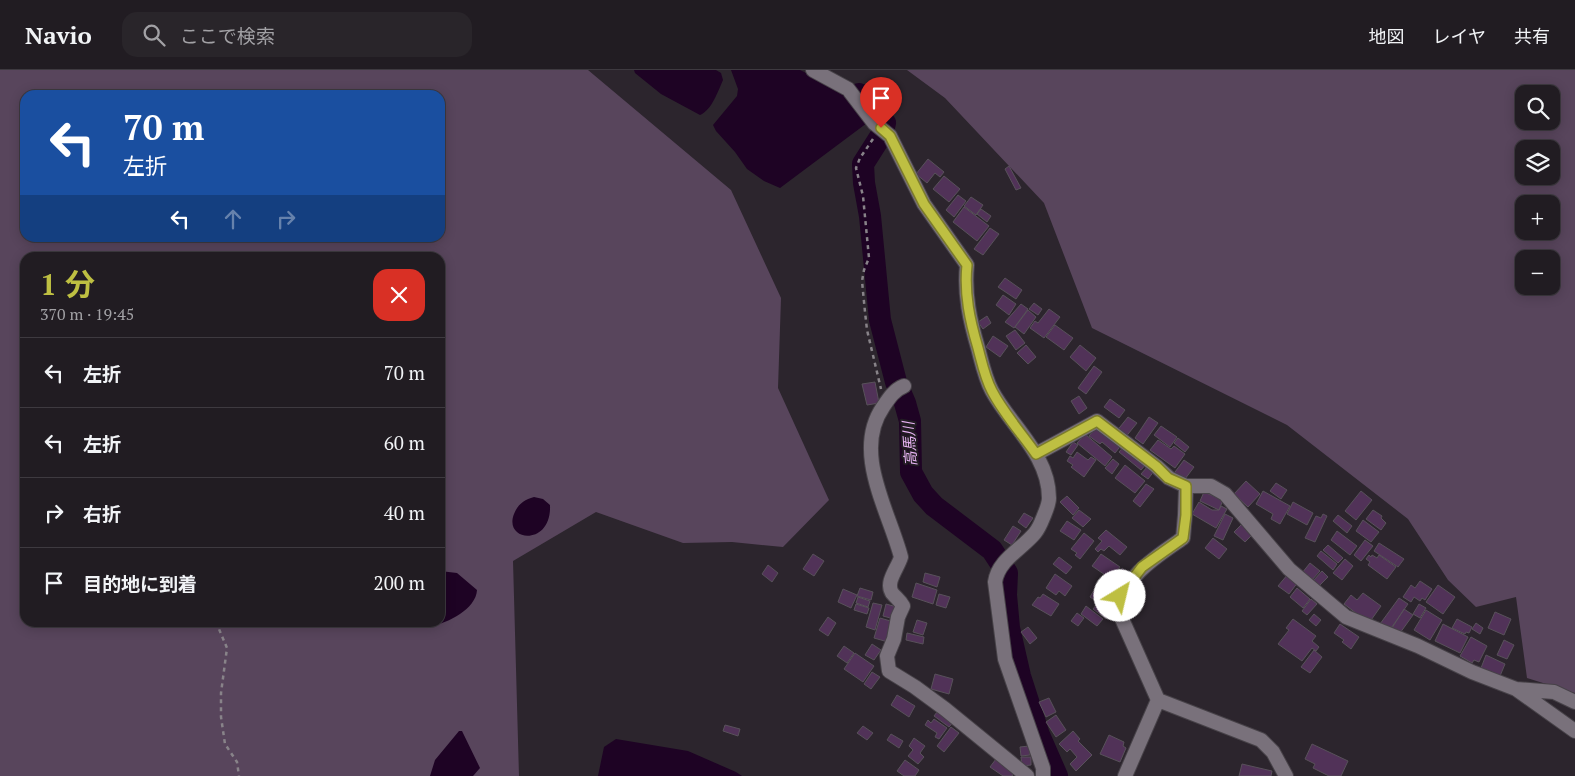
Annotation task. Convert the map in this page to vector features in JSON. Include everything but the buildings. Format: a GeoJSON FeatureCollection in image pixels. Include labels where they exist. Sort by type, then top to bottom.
{"type":"FeatureCollection","features":[{"type":"Feature","properties":{"kind":"street"},"geometry":{"type":"LineString","coordinates":[[814,70],[848,89],[874,123],[890,136],[924,204],[967,265],[968,309],[971,328],[982,367],[992,392],[1036,454],[1044,472],[1049,490],[1049,501],[1040,525],[1036,533],[1000,566],[995,582],[1005,659],[1042,768],[1043,776]]}},
{"type":"Feature","properties":{"kind":"street"},"geometry":{"type":"LineString","coordinates":[[904,386],[892,394],[883,406],[876,417],[871,435],[872,462],[876,479],[902,557],[890,580],[893,595],[900,600],[902,606],[894,639],[886,656],[889,671],[945,709],[1027,776]]}},
{"type":"Feature","properties":{"kind":"street"},"geometry":{"type":"LineString","coordinates":[[1036,454],[1097,421],[1156,466],[1168,478],[1186,486],[1211,486],[1225,494],[1289,569],[1346,617],[1418,646],[1472,672],[1516,689],[1575,731]]}},
{"type":"Feature","properties":{"kind":"street"},"geometry":{"type":"LineString","coordinates":[[1186,486],[1186,515],[1183,538],[1142,567],[1120,596],[1118,610],[1158,700],[1261,740],[1273,752],[1286,776]]}},
{"type":"Feature","properties":{"kind":"street"},"geometry":{"type":"LineString","coordinates":[[1516,689],[1554,692],[1575,702]]}},
{"type":"Feature","properties":{"kind":"street"},"geometry":{"type":"LineString","coordinates":[[1125,776],[1158,700]]}},
{"type":"Feature","properties":{"kind":"path"},"geometry":{"type":"LineString","coordinates":[[881,128],[860,158],[856,168],[863,196],[869,258],[862,281],[867,330],[881,387],[883,406]]}},
{"type":"Feature","properties":{"kind":"path"},"geometry":{"type":"LineString","coordinates":[[218,627],[227,648],[221,693],[221,717],[225,744],[237,762],[239,776]]}},
{"type":"Feature","properties":{"kind":"shaded area"},"geometry":{"type":"Polygon","coordinates":[[[0,70],[588,70],[731,190],[781,298],[778,388],[829,500],[783,547],[732,542],[683,543],[596,512],[513,561],[519,776],[0,776],[0,70]]]}},
{"type":"Feature","properties":{"kind":"shaded area"},"geometry":{"type":"Polygon","coordinates":[[[634,70],[716,70],[721,73],[723,80],[711,105],[700,115],[661,94],[635,73],[634,70]]]}},
{"type":"Feature","properties":{"kind":"shaded area"},"geometry":{"type":"Polygon","coordinates":[[[731,70],[800,70],[841,90],[867,123],[780,188],[764,181],[747,169],[713,125],[737,96],[738,89],[731,70]]]}},
{"type":"Feature","properties":{"kind":"shaded area"},"geometry":{"type":"Polygon","coordinates":[[[907,70],[1575,70],[1575,693],[1527,678],[1516,597],[1476,607],[1448,580],[1408,519],[1287,425],[1092,328],[1044,203],[945,98],[907,70]]]}},
{"type":"Feature","properties":{"kind":"shaded area"},"geometry":{"type":"Polygon","coordinates":[[[534,497],[543,499],[550,505],[549,519],[544,528],[537,534],[521,535],[515,530],[512,523],[514,514],[522,503],[534,497]]]}},
{"type":"Feature","properties":{"kind":"shaded area"},"geometry":{"type":"Polygon","coordinates":[[[445,572],[457,573],[477,590],[472,603],[445,622],[445,572]]]}},
{"type":"Feature","properties":{"kind":"shaded area"},"geometry":{"type":"Polygon","coordinates":[[[459,731],[462,731],[480,768],[473,776],[430,776],[435,760],[459,731]]]}},
{"type":"Feature","properties":{"kind":"shaded area"},"geometry":{"type":"Polygon","coordinates":[[[616,739],[688,751],[742,776],[598,776],[604,747],[616,739]]]}},
{"type":"Feature","properties":{"kind":"waterway","name":"高馬川"},"geometry":{"type":"LineString","coordinates":[[859,94],[867,106],[885,123],[882,134],[863,164],[864,183],[870,216],[880,320],[896,382],[910,421],[911,472],[923,494],[934,506],[992,550],[1007,573],[1006,595],[1009,628],[1020,676],[1039,735],[1057,776]]}},
{"type":"Feature","properties":{"kind":"route"},"geometry":{"type":"LineString","coordinates":[[881,128],[890,136],[924,204],[967,265],[968,309],[971,328],[982,367],[992,392],[1036,454],[1097,421],[1156,466],[1168,478],[1186,486],[1186,515],[1183,538],[1142,567],[1120,596]]}}]}
